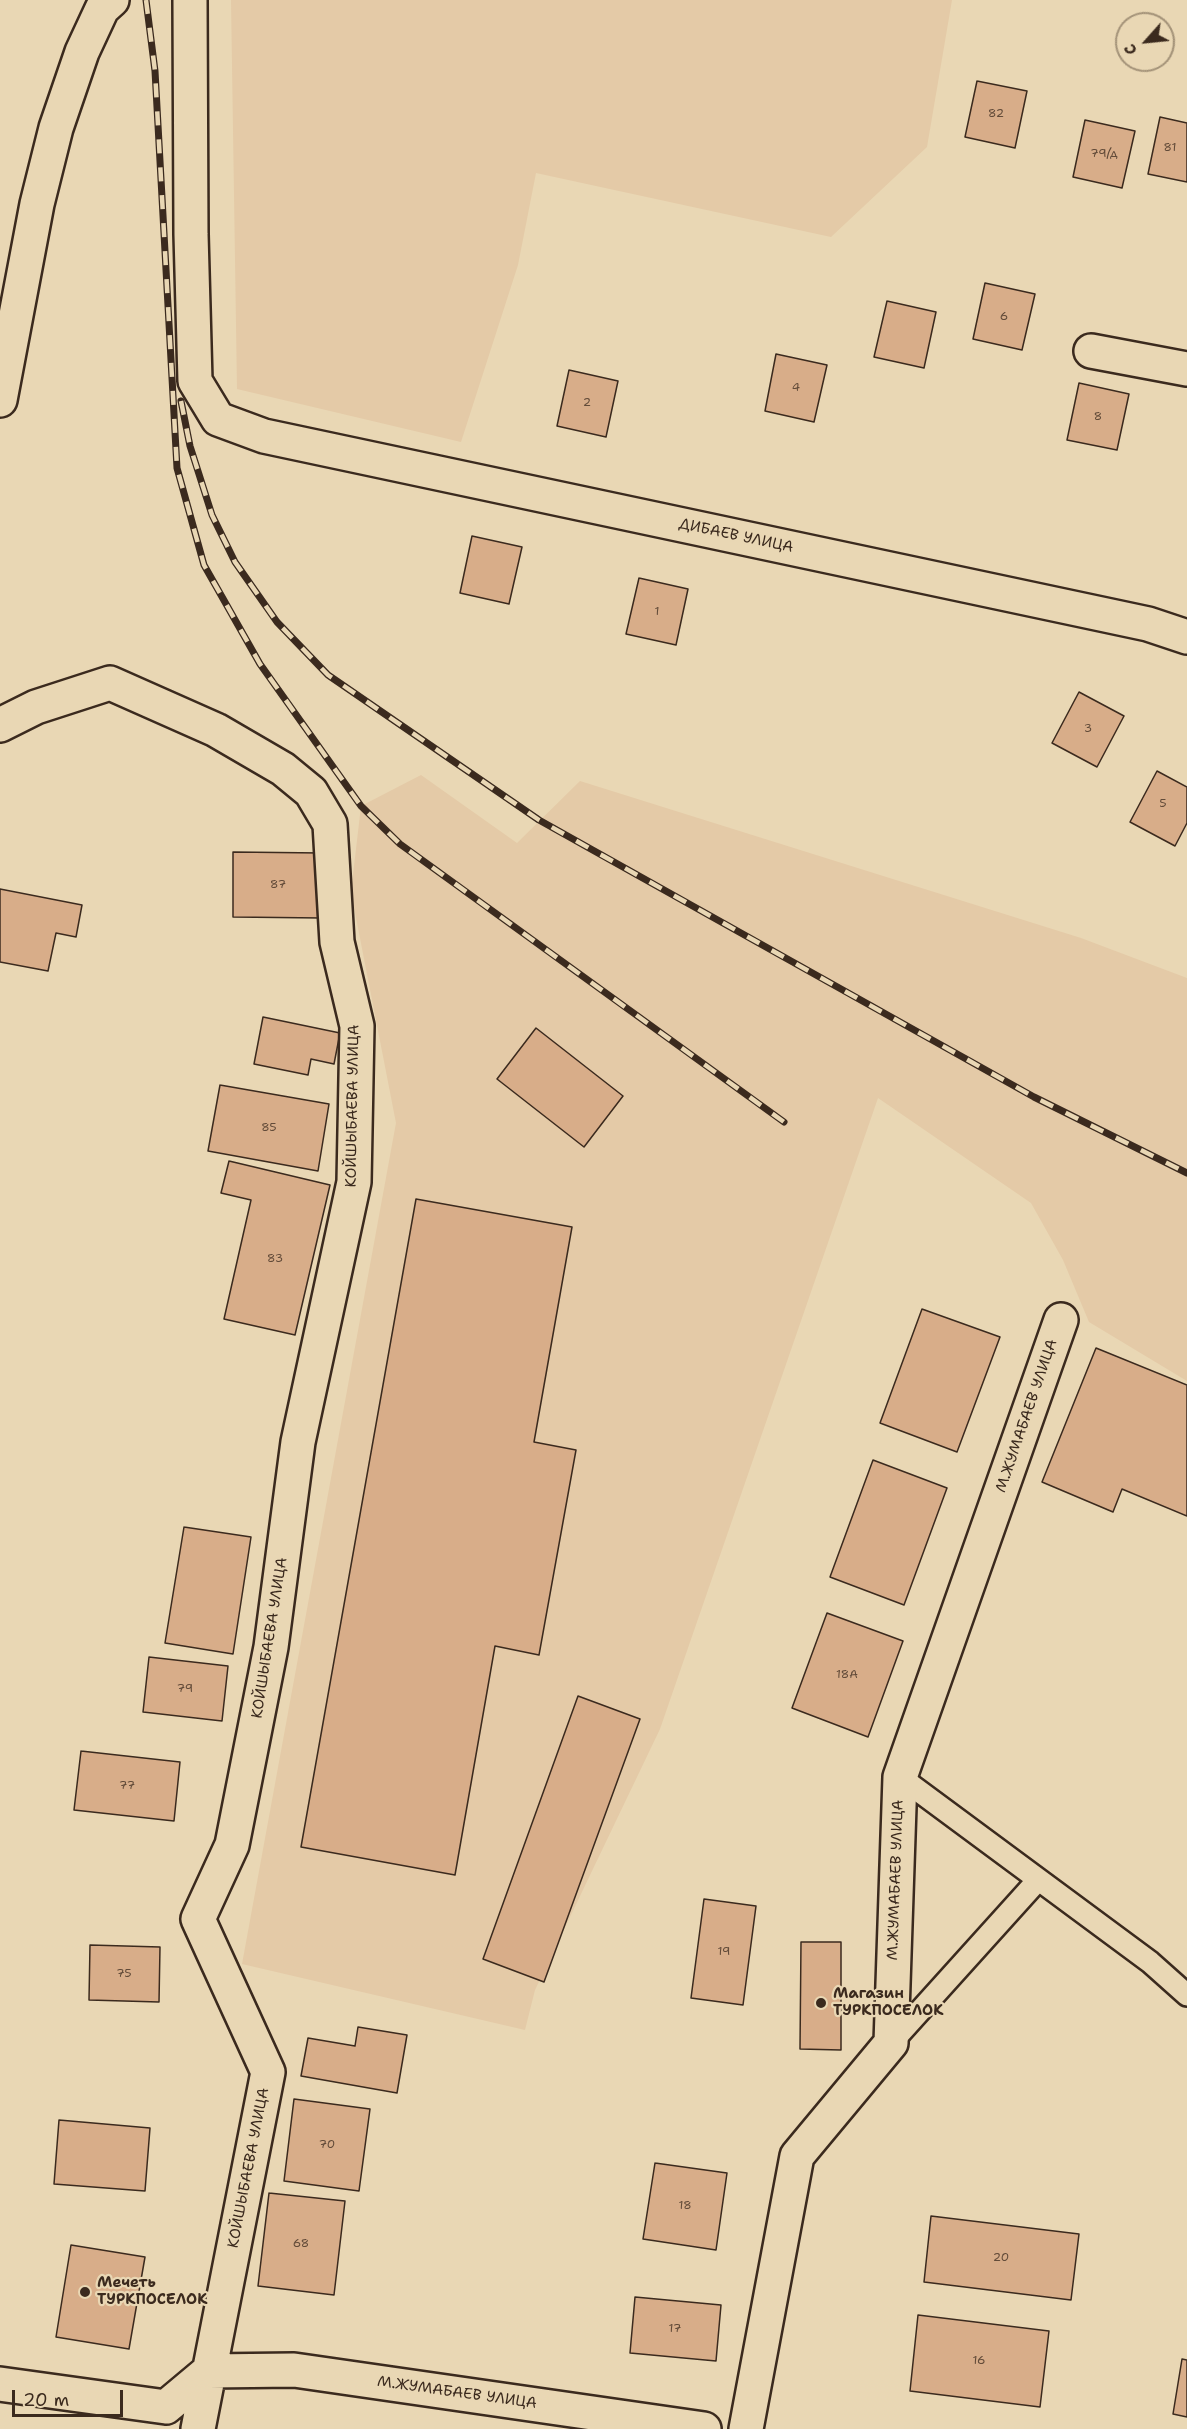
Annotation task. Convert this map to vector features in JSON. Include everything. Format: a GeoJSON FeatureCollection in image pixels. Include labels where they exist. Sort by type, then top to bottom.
{"type":"FeatureCollection","features":[{"type":"Feature","properties":{"kind":"street"},"geometry":{"type":"LineString","coordinates":[[0,400],[37,204],[56,128],[82,52],[102,9],[112,0]]}},
{"type":"Feature","properties":{"kind":"street","name":"ДИБАЕВ УЛИЦА"},"geometry":{"type":"LineString","coordinates":[[190,0],[191,234],[195,381],[218,419],[264,436],[1148,624],[1187,637]]}},
{"type":"Feature","properties":{"kind":"street"},"geometry":{"type":"LineString","coordinates":[[1091,351],[1187,369]]}},
{"type":"Feature","properties":{"kind":"street","name":"КОЙШЫБАЕВА УЛИЦА"},"geometry":{"type":"LineString","coordinates":[[0,725],[36,707],[110,683],[216,730],[283,769],[311,792],[330,824],[337,942],[357,1026],[354,1182],[298,1442],[271,1647],[232,1845],[198,1919],[268,2072],[198,2429]]}},
{"type":"Feature","properties":{"kind":"street","name":"М.ЖУМАБАЕВ УЛИЦА"},"geometry":{"type":"LineString","coordinates":[[891,2043],[900,1777],[1061,1320]]}},
{"type":"Feature","properties":{"kind":"street"},"geometry":{"type":"LineString","coordinates":[[746,2429],[797,2156],[891,2043]]}},
{"type":"Feature","properties":{"kind":"street","name":"М.ЖУМАБАЕВ УЛИЦА"},"geometry":{"type":"LineString","coordinates":[[209,2371],[294,2370],[705,2429]]}},
{"type":"Feature","properties":{"kind":"street"},"geometry":{"type":"LineString","coordinates":[[0,2384],[166,2407],[209,2371]]}},
{"type":"Feature","properties":{"kind":"lane"},"geometry":{"type":"LineString","coordinates":[[900,1777],[1149,1962],[1187,1995]]}},
{"type":"Feature","properties":{"kind":"lane"},"geometry":{"type":"LineString","coordinates":[[891,2043],[1038,1880]]}},
{"type":"Feature","properties":{"kind":"shaded area"},"geometry":{"type":"Polygon","coordinates":[[[231,0],[952,0],[927,147],[831,237],[536,173],[518,265],[461,442],[237,389],[231,0]]]}},
{"type":"Feature","properties":{"kind":"shaded area"},"geometry":{"type":"Polygon","coordinates":[[[421,775],[517,843],[580,781],[1081,938],[1187,978],[1187,1381],[1089,1322],[1063,1260],[1031,1203],[878,1098],[660,1729],[535,1990],[525,2030],[242,1964],[396,1123],[351,892],[361,806],[421,775]]]}},
{"type":"Feature","properties":{"kind":"building"},"geometry":{"type":"Polygon","coordinates":[[[977,81],[1027,91],[1015,148],[965,137],[977,81]]]}},
{"type":"Feature","properties":{"kind":"building"},"geometry":{"type":"Polygon","coordinates":[[[1160,117],[1187,123],[1187,182],[1148,174],[1160,117]]]}},
{"type":"Feature","properties":{"kind":"building"},"geometry":{"type":"Polygon","coordinates":[[[1085,120],[1135,131],[1122,188],[1073,177],[1085,120]]]}},
{"type":"Feature","properties":{"kind":"building"},"geometry":{"type":"Polygon","coordinates":[[[985,283],[1035,294],[1022,350],[973,339],[985,283]]]}},
{"type":"Feature","properties":{"kind":"building"},"geometry":{"type":"Polygon","coordinates":[[[887,301],[936,312],[924,368],[874,357],[887,301]]]}},
{"type":"Feature","properties":{"kind":"building"},"geometry":{"type":"Polygon","coordinates":[[[776,354],[827,365],[814,422],[765,411],[776,354]]]}},
{"type":"Feature","properties":{"kind":"building"},"geometry":{"type":"Polygon","coordinates":[[[569,370],[618,381],[606,437],[557,426],[569,370]]]}},
{"type":"Feature","properties":{"kind":"building"},"geometry":{"type":"Polygon","coordinates":[[[1079,383],[1129,394],[1117,450],[1067,440],[1079,383]]]}},
{"type":"Feature","properties":{"kind":"building"},"geometry":{"type":"Polygon","coordinates":[[[472,536],[522,547],[509,604],[460,593],[472,536]]]}},
{"type":"Feature","properties":{"kind":"building"},"geometry":{"type":"Polygon","coordinates":[[[639,578],[688,589],[676,645],[626,634],[639,578]]]}},
{"type":"Feature","properties":{"kind":"building"},"geometry":{"type":"Polygon","coordinates":[[[1079,692],[1124,716],[1097,767],[1052,743],[1079,692]]]}},
{"type":"Feature","properties":{"kind":"building"},"geometry":{"type":"Polygon","coordinates":[[[1157,771],[1187,787],[1187,823],[1175,846],[1130,822],[1157,771]]]}},
{"type":"Feature","properties":{"kind":"building"},"geometry":{"type":"Polygon","coordinates":[[[233,852],[322,853],[322,918],[233,917],[233,852]]]}},
{"type":"Feature","properties":{"kind":"building"},"geometry":{"type":"Polygon","coordinates":[[[0,889],[82,905],[76,937],[56,933],[48,971],[0,962],[0,889]]]}},
{"type":"Feature","properties":{"kind":"building"},"geometry":{"type":"Polygon","coordinates":[[[263,1017],[340,1033],[334,1064],[311,1059],[308,1075],[254,1064],[263,1017]]]}},
{"type":"Feature","properties":{"kind":"building"},"geometry":{"type":"Polygon","coordinates":[[[536,1028],[623,1096],[584,1147],[497,1079],[536,1028]]]}},
{"type":"Feature","properties":{"kind":"building"},"geometry":{"type":"Polygon","coordinates":[[[220,1085],[329,1104],[318,1171],[208,1151],[220,1085]]]}},
{"type":"Feature","properties":{"kind":"building"},"geometry":{"type":"Polygon","coordinates":[[[229,1161],[330,1185],[295,1335],[224,1319],[251,1200],[221,1193],[229,1161]]]}},
{"type":"Feature","properties":{"kind":"building"},"geometry":{"type":"Polygon","coordinates":[[[416,1199],[572,1227],[534,1442],[576,1450],[539,1655],[495,1646],[455,1875],[301,1847],[416,1199]]]}},
{"type":"Feature","properties":{"kind":"building"},"geometry":{"type":"Polygon","coordinates":[[[922,1309],[1000,1337],[957,1452],[880,1423],[922,1309]]]}},
{"type":"Feature","properties":{"kind":"building"},"geometry":{"type":"Polygon","coordinates":[[[1096,1348],[1187,1385],[1187,1516],[1122,1489],[1113,1512],[1042,1482],[1096,1348]]]}},
{"type":"Feature","properties":{"kind":"building"},"geometry":{"type":"Polygon","coordinates":[[[873,1460],[947,1488],[904,1605],[830,1577],[873,1460]]]}},
{"type":"Feature","properties":{"kind":"building"},"geometry":{"type":"Polygon","coordinates":[[[184,1527],[251,1537],[233,1654],[165,1643],[184,1527]]]}},
{"type":"Feature","properties":{"kind":"building"},"geometry":{"type":"Polygon","coordinates":[[[827,1613],[903,1641],[868,1737],[792,1708],[827,1613]]]}},
{"type":"Feature","properties":{"kind":"building"},"geometry":{"type":"Polygon","coordinates":[[[149,1657],[228,1666],[222,1721],[143,1712],[149,1657]]]}},
{"type":"Feature","properties":{"kind":"building"},"geometry":{"type":"Polygon","coordinates":[[[578,1696],[640,1719],[544,1982],[483,1959],[578,1696]]]}},
{"type":"Feature","properties":{"kind":"building"},"geometry":{"type":"Polygon","coordinates":[[[81,1751],[180,1762],[174,1821],[74,1810],[81,1751]]]}},
{"type":"Feature","properties":{"kind":"building"},"geometry":{"type":"Polygon","coordinates":[[[704,1899],[756,1906],[743,2005],[691,1998],[704,1899]]]}},
{"type":"Feature","properties":{"kind":"building"},"geometry":{"type":"Polygon","coordinates":[[[801,1942],[841,1942],[841,2050],[800,2049],[801,1942]]]}},
{"type":"Feature","properties":{"kind":"building"},"geometry":{"type":"Polygon","coordinates":[[[90,1945],[160,1947],[159,2002],[89,2000],[90,1945]]]}},
{"type":"Feature","properties":{"kind":"building"},"geometry":{"type":"Polygon","coordinates":[[[358,2027],[407,2035],[397,2093],[301,2076],[308,2038],[355,2046],[358,2027]]]}},
{"type":"Feature","properties":{"kind":"building"},"geometry":{"type":"Polygon","coordinates":[[[294,2099],[370,2109],[359,2191],[284,2181],[294,2099]]]}},
{"type":"Feature","properties":{"kind":"building"},"geometry":{"type":"Polygon","coordinates":[[[59,2120],[150,2128],[145,2191],[54,2184],[59,2120]]]}},
{"type":"Feature","properties":{"kind":"building"},"geometry":{"type":"Polygon","coordinates":[[[655,2163],[727,2173],[716,2250],[643,2239],[655,2163]]]}},
{"type":"Feature","properties":{"kind":"building"},"geometry":{"type":"Polygon","coordinates":[[[269,2193],[345,2201],[334,2295],[258,2286],[269,2193]]]}},
{"type":"Feature","properties":{"kind":"building"},"geometry":{"type":"Polygon","coordinates":[[[931,2216],[1079,2234],[1071,2300],[924,2282],[931,2216]]]}},
{"type":"Feature","properties":{"kind":"building"},"geometry":{"type":"Polygon","coordinates":[[[71,2245],[145,2257],[129,2349],[56,2337],[71,2245]]]}},
{"type":"Feature","properties":{"kind":"building"},"geometry":{"type":"Polygon","coordinates":[[[635,2297],[721,2305],[716,2361],[630,2353],[635,2297]]]}},
{"type":"Feature","properties":{"kind":"building"},"geometry":{"type":"Polygon","coordinates":[[[918,2315],[1049,2331],[1040,2407],[910,2391],[918,2315]]]}},
{"type":"Feature","properties":{"kind":"building"},"geometry":{"type":"Polygon","coordinates":[[[1182,2359],[1187,2360],[1187,2417],[1173,2414],[1182,2359]]]}},
{"type":"Feature","properties":{"kind":"railway"},"geometry":{"type":"LineString","coordinates":[[146,0],[155,71],[177,468],[204,565],[260,664],[361,806],[400,844],[784,1122]]}},
{"type":"Feature","properties":{"kind":"railway"},"geometry":{"type":"LineString","coordinates":[[181,401],[190,446],[212,515],[235,562],[277,622],[328,675],[539,820],[1034,1097],[1187,1173]]}},
{"type":"Feature","properties":{"kind":"place","name":"Магазин ТУРКПОСЕЛОК"},"geometry":{"type":"Point","coordinates":[821,2003]}},
{"type":"Feature","properties":{"kind":"place","name":"Мечеть ТУРКПОСЕЛОК"},"geometry":{"type":"Point","coordinates":[85,2292]}}]}
